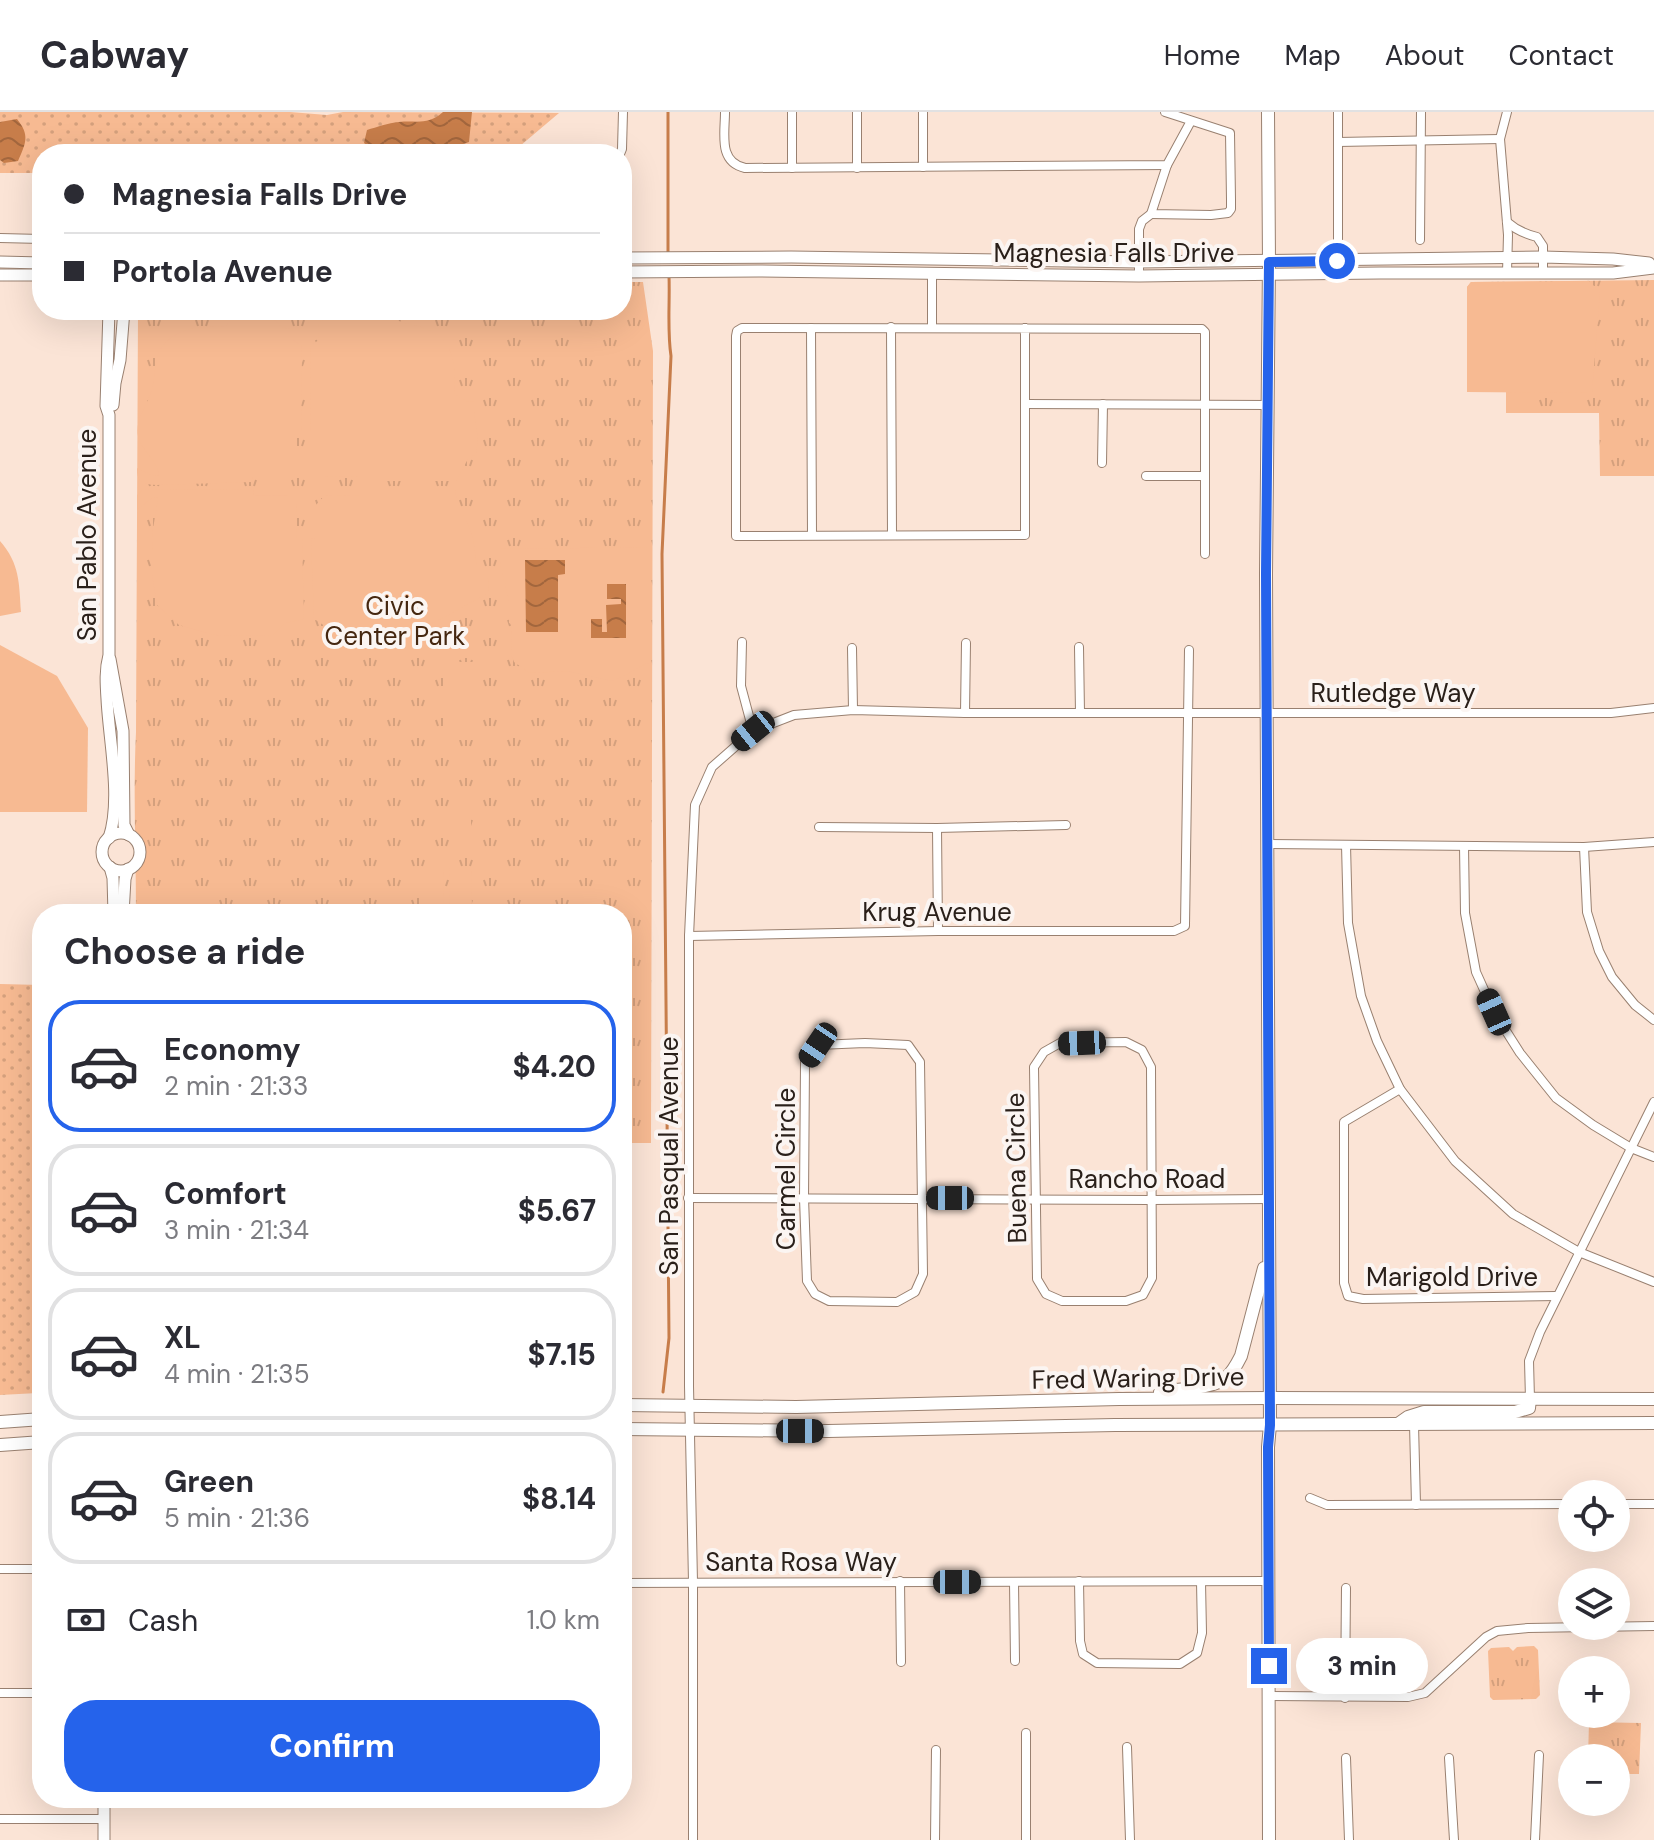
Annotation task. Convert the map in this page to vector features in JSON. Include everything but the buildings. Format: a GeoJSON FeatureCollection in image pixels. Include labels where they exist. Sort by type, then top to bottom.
{"type":"FeatureCollection","features":[{"type":"Feature","properties":{"kind":"main road"},"geometry":{"type":"LineString","coordinates":[[1268,112],[1269,1840]]}},
{"type":"Feature","properties":{"kind":"main road"},"geometry":{"type":"LineString","coordinates":[[1119,1399],[1214,1384],[1235,1368],[1241,1356],[1269,1249]]}},
{"type":"Feature","properties":{"kind":"main road","name":"Fred Waring Drive"},"geometry":{"type":"LineString","coordinates":[[632,1405],[796,1407],[1270,1398],[1654,1399]]}},
{"type":"Feature","properties":{"kind":"main road"},"geometry":{"type":"LineString","coordinates":[[1398,1424],[1424,1412],[1515,1412],[1529,1408],[1530,1399]]}},
{"type":"Feature","properties":{"kind":"main road"},"geometry":{"type":"LineString","coordinates":[[0,1422],[32,1420]]}},
{"type":"Feature","properties":{"kind":"main road","name":"Fred Waring Drive"},"geometry":{"type":"LineString","coordinates":[[632,1429],[828,1431],[1115,1425],[1654,1423]]}},
{"type":"Feature","properties":{"kind":"main road"},"geometry":{"type":"LineString","coordinates":[[0,1445],[32,1443]]}},
{"type":"Feature","properties":{"kind":"street"},"geometry":{"type":"LineString","coordinates":[[622,144],[623,112]]}},
{"type":"Feature","properties":{"kind":"street"},"geometry":{"type":"LineString","coordinates":[[725,112],[725,152],[732,163],[745,168],[1167,165]]}},
{"type":"Feature","properties":{"kind":"street"},"geometry":{"type":"LineString","coordinates":[[792,112],[792,168]]}},
{"type":"Feature","properties":{"kind":"street"},"geometry":{"type":"LineString","coordinates":[[857,112],[857,168]]}},
{"type":"Feature","properties":{"kind":"street"},"geometry":{"type":"LineString","coordinates":[[923,112],[923,167]]}},
{"type":"Feature","properties":{"kind":"street"},"geometry":{"type":"LineString","coordinates":[[1151,214],[1222,215],[1231,209],[1230,133],[1165,112]]}},
{"type":"Feature","properties":{"kind":"street"},"geometry":{"type":"LineString","coordinates":[[1338,112],[1338,241]]}},
{"type":"Feature","properties":{"kind":"street"},"geometry":{"type":"LineString","coordinates":[[1420,240],[1421,112]]}},
{"type":"Feature","properties":{"kind":"street"},"geometry":{"type":"LineString","coordinates":[[1507,112],[1500,139],[1507,221],[1507,273]]}},
{"type":"Feature","properties":{"kind":"street"},"geometry":{"type":"LineString","coordinates":[[1139,276],[1139,229],[1142,221],[1151,214],[1167,165],[1191,121]]}},
{"type":"Feature","properties":{"kind":"street"},"geometry":{"type":"LineString","coordinates":[[1338,142],[1500,139]]}},
{"type":"Feature","properties":{"kind":"street"},"geometry":{"type":"LineString","coordinates":[[1507,221],[1514,228],[1537,237],[1543,246],[1543,273]]}},
{"type":"Feature","properties":{"kind":"street"},"geometry":{"type":"LineString","coordinates":[[0,238],[32,239]]}},
{"type":"Feature","properties":{"kind":"street","name":"Magnesia Falls Drive"},"geometry":{"type":"LineString","coordinates":[[632,272],[1139,276],[1507,257],[1613,259],[1654,266]]}},
{"type":"Feature","properties":{"kind":"street","name":"Magnesia Falls Drive"},"geometry":{"type":"LineString","coordinates":[[632,258],[1139,262],[1507,273],[1613,273],[1654,266]]}},
{"type":"Feature","properties":{"kind":"street"},"geometry":{"type":"LineString","coordinates":[[632,263],[645,258]]}},
{"type":"Feature","properties":{"kind":"street"},"geometry":{"type":"LineString","coordinates":[[0,262],[32,263]]}},
{"type":"Feature","properties":{"kind":"street"},"geometry":{"type":"LineString","coordinates":[[932,274],[932,327]]}},
{"type":"Feature","properties":{"kind":"street"},"geometry":{"type":"LineString","coordinates":[[0,275],[32,275]]}},
{"type":"Feature","properties":{"kind":"street","name":"San Pablo Avenue"},"geometry":{"type":"LineString","coordinates":[[109,320],[106,406],[109,415],[109,655],[106,667],[115,797],[109,838]]}},
{"type":"Feature","properties":{"kind":"street","name":"San Pablo Avenue"},"geometry":{"type":"LineString","coordinates":[[109,415],[120,360],[123,320]]}},
{"type":"Feature","properties":{"kind":"street"},"geometry":{"type":"LineString","coordinates":[[891,327],[892,535]]}},
{"type":"Feature","properties":{"kind":"street"},"geometry":{"type":"LineString","coordinates":[[1025,328],[1025,535],[736,536],[737,331],[742,328],[932,327],[1202,329],[1205,332],[1205,554]]}},
{"type":"Feature","properties":{"kind":"street"},"geometry":{"type":"LineString","coordinates":[[811,328],[812,535]]}},
{"type":"Feature","properties":{"kind":"street"},"geometry":{"type":"LineString","coordinates":[[1025,404],[1268,405]]}},
{"type":"Feature","properties":{"kind":"street"},"geometry":{"type":"LineString","coordinates":[[1102,463],[1103,404]]}},
{"type":"Feature","properties":{"kind":"street"},"geometry":{"type":"LineString","coordinates":[[1146,476],[1205,476]]}},
{"type":"Feature","properties":{"kind":"street"},"geometry":{"type":"LineString","coordinates":[[742,642],[741,686],[753,731]]}},
{"type":"Feature","properties":{"kind":"street"},"geometry":{"type":"LineString","coordinates":[[965,713],[966,643]]}},
{"type":"Feature","properties":{"kind":"street"},"geometry":{"type":"LineString","coordinates":[[1079,647],[1080,713]]}},
{"type":"Feature","properties":{"kind":"street"},"geometry":{"type":"LineString","coordinates":[[852,648],[853,710]]}},
{"type":"Feature","properties":{"kind":"street"},"geometry":{"type":"LineString","coordinates":[[1188,713],[1189,650]]}},
{"type":"Feature","properties":{"kind":"street","name":"San Pablo Avenue"},"geometry":{"type":"LineString","coordinates":[[109,655],[123,731],[124,825],[129,835]]}},
{"type":"Feature","properties":{"kind":"street","name":"Rutledge Way"},"geometry":{"type":"LineString","coordinates":[[988,712],[1611,713],[1654,708]]}},
{"type":"Feature","properties":{"kind":"street","name":"San Pasqual Avenue"},"geometry":{"type":"LineString","coordinates":[[693,1840],[688,1198],[689,936],[695,805],[712,767],[753,731],[794,715],[853,710],[988,712]]}},
{"type":"Feature","properties":{"kind":"street","name":"Krug Avenue"},"geometry":{"type":"LineString","coordinates":[[689,936],[938,931],[1174,931],[1185,926],[1188,713]]}},
{"type":"Feature","properties":{"kind":"street"},"geometry":{"type":"LineString","coordinates":[[819,827],[1066,825]]}},
{"type":"Feature","properties":{"kind":"street"},"geometry":{"type":"LineString","coordinates":[[937,828],[938,931]]}},
{"type":"Feature","properties":{"kind":"street"},"geometry":{"type":"LineString","coordinates":[[124,904],[125,879],[128,869],[137,861],[139,850],[138,844],[129,835],[117,834],[103,846],[103,859],[116,870],[128,869]]}},
{"type":"Feature","properties":{"kind":"street"},"geometry":{"type":"LineString","coordinates":[[1267,844],[1584,847],[1654,842]]}},
{"type":"Feature","properties":{"kind":"street"},"geometry":{"type":"LineString","coordinates":[[1346,845],[1348,923],[1361,996],[1377,1041],[1400,1089],[1455,1161],[1513,1214],[1579,1252],[1654,1282]]}},
{"type":"Feature","properties":{"kind":"street"},"geometry":{"type":"LineString","coordinates":[[1464,846],[1465,913],[1476,972],[1494,1012],[1520,1053],[1556,1098],[1631,1148],[1654,1157]]}},
{"type":"Feature","properties":{"kind":"street"},"geometry":{"type":"LineString","coordinates":[[1584,847],[1587,912],[1599,951],[1612,977],[1635,1005],[1654,1020]]}},
{"type":"Feature","properties":{"kind":"street"},"geometry":{"type":"LineString","coordinates":[[110,867],[114,904]]}},
{"type":"Feature","properties":{"kind":"street","name":"Buena Circle"},"geometry":{"type":"LineString","coordinates":[[1126,1042],[1142,1050],[1151,1067],[1152,1200],[1152,1278],[1143,1295],[1126,1301],[1062,1301],[1046,1294],[1037,1279],[1034,1067],[1044,1052],[1060,1043],[1126,1042]]}},
{"type":"Feature","properties":{"kind":"street","name":"Carmel Circle"},"geometry":{"type":"LineString","coordinates":[[818,1045],[908,1045],[920,1062],[922,1198],[923,1274],[915,1292],[897,1302],[829,1301],[815,1294],[807,1281],[805,1063],[818,1045]]}},
{"type":"Feature","properties":{"kind":"street","name":"Marigold Drive"},"geometry":{"type":"LineString","coordinates":[[1400,1089],[1344,1122],[1344,1283],[1348,1296],[1363,1299],[1556,1296]]}},
{"type":"Feature","properties":{"kind":"street"},"geometry":{"type":"LineString","coordinates":[[1530,1399],[1529,1361],[1556,1296],[1654,1102]]}},
{"type":"Feature","properties":{"kind":"street","name":"Rancho Road"},"geometry":{"type":"LineString","coordinates":[[688,1198],[1269,1199]]}},
{"type":"Feature","properties":{"kind":"street"},"geometry":{"type":"LineString","coordinates":[[1414,1424],[1416,1505]]}},
{"type":"Feature","properties":{"kind":"street"},"geometry":{"type":"LineString","coordinates":[[1310,1498],[1327,1505],[1558,1504]]}},
{"type":"Feature","properties":{"kind":"street"},"geometry":{"type":"LineString","coordinates":[[1630,1504],[1654,1504]]}},
{"type":"Feature","properties":{"kind":"street"},"geometry":{"type":"LineString","coordinates":[[0,1569],[32,1569]]}},
{"type":"Feature","properties":{"kind":"street"},"geometry":{"type":"LineString","coordinates":[[900,1581],[901,1662]]}},
{"type":"Feature","properties":{"kind":"street"},"geometry":{"type":"LineString","coordinates":[[1079,1581],[1083,1654],[1097,1663],[1180,1664],[1197,1653],[1202,1633],[1201,1582]]}},
{"type":"Feature","properties":{"kind":"street","name":"Santa Rosa Way"},"geometry":{"type":"LineString","coordinates":[[632,1583],[1269,1581]]}},
{"type":"Feature","properties":{"kind":"street"},"geometry":{"type":"LineString","coordinates":[[1014,1582],[1015,1661]]}},
{"type":"Feature","properties":{"kind":"street"},"geometry":{"type":"LineString","coordinates":[[1345,1698],[1346,1588]]}},
{"type":"Feature","properties":{"kind":"street"},"geometry":{"type":"LineString","coordinates":[[1268,1696],[1408,1697],[1425,1693],[1486,1637],[1497,1631],[1654,1626]]}},
{"type":"Feature","properties":{"kind":"street"},"geometry":{"type":"LineString","coordinates":[[0,1693],[32,1693]]}},
{"type":"Feature","properties":{"kind":"street"},"geometry":{"type":"LineString","coordinates":[[1026,1733],[1026,1840]]}},
{"type":"Feature","properties":{"kind":"street"},"geometry":{"type":"LineString","coordinates":[[1127,1747],[1130,1840]]}},
{"type":"Feature","properties":{"kind":"street"},"geometry":{"type":"LineString","coordinates":[[935,1840],[936,1750]]}},
{"type":"Feature","properties":{"kind":"street"},"geometry":{"type":"LineString","coordinates":[[1535,1840],[1539,1755]]}},
{"type":"Feature","properties":{"kind":"street"},"geometry":{"type":"LineString","coordinates":[[1346,1758],[1349,1840]]}},
{"type":"Feature","properties":{"kind":"street"},"geometry":{"type":"LineString","coordinates":[[1449,1758],[1454,1840]]}},
{"type":"Feature","properties":{"kind":"street"},"geometry":{"type":"LineString","coordinates":[[104,1808],[104,1840]]}},
{"type":"Feature","properties":{"kind":"street"},"geometry":{"type":"LineString","coordinates":[[0,1819],[104,1819]]}},
{"type":"Feature","properties":{"kind":"green space"},"geometry":{"type":"Polygon","coordinates":[[[0,112],[290,112],[327,115],[343,112],[559,113],[522,144],[32,144],[32,173],[0,173],[0,112]]]}},
{"type":"Feature","properties":{"kind":"green space"},"geometry":{"type":"Polygon","coordinates":[[[1654,280],[1654,476],[1600,476],[1599,413],[1506,413],[1506,392],[1467,392],[1467,287],[1471,282],[1654,280]]]}},
{"type":"Feature","properties":{"kind":"green space"},"geometry":{"type":"Polygon","coordinates":[[[1589,281],[1600,292],[1592,393],[1467,392],[1467,287],[1471,282],[1589,281]]]}},
{"type":"Feature","properties":{"kind":"green space","name":"Civic Center Park"},"geometry":{"type":"Polygon","coordinates":[[[632,282],[643,282],[653,351],[651,1143],[632,1143],[632,904],[136,904],[138,320],[632,320],[632,282]]]}},
{"type":"Feature","properties":{"kind":"green space"},"geometry":{"type":"Polygon","coordinates":[[[233,320],[274,320],[282,327],[293,330],[293,340],[302,344],[301,432],[296,432],[296,469],[288,477],[253,477],[252,482],[156,485],[141,482],[137,468],[154,476],[159,475],[137,431],[152,390],[160,349],[173,337],[194,328],[225,326],[233,320]]]}},
{"type":"Feature","properties":{"kind":"green space"},"geometry":{"type":"Polygon","coordinates":[[[323,320],[396,320],[423,328],[443,340],[454,364],[455,394],[474,402],[478,439],[476,454],[468,459],[456,481],[359,481],[359,476],[325,477],[315,467],[315,432],[310,432],[311,345],[319,340],[318,323],[323,320]]]}},
{"type":"Feature","properties":{"kind":"green space"},"geometry":{"type":"Polygon","coordinates":[[[144,489],[253,490],[254,495],[289,496],[297,504],[296,539],[302,539],[304,619],[285,623],[273,635],[221,636],[179,625],[157,605],[152,550],[158,498],[153,497],[137,510],[137,495],[144,489]]]}},
{"type":"Feature","properties":{"kind":"green space"},"geometry":{"type":"Polygon","coordinates":[[[360,490],[455,490],[472,537],[477,567],[488,579],[489,590],[485,595],[432,624],[399,635],[366,636],[349,642],[314,619],[311,539],[315,538],[315,506],[324,496],[360,495],[360,490]]]}},
{"type":"Feature","properties":{"kind":"green space"},"geometry":{"type":"Polygon","coordinates":[[[0,541],[15,566],[21,612],[0,616],[0,541]]]}},
{"type":"Feature","properties":{"kind":"green space"},"geometry":{"type":"Polygon","coordinates":[[[651,547],[651,663],[612,681],[567,671],[530,673],[514,662],[509,601],[500,549],[651,547]]]}},
{"type":"Feature","properties":{"kind":"green space"},"geometry":{"type":"Polygon","coordinates":[[[0,645],[57,676],[88,728],[87,812],[0,812],[0,645]]]}},
{"type":"Feature","properties":{"kind":"green space"},"geometry":{"type":"Polygon","coordinates":[[[443,662],[483,662],[483,740],[443,740],[443,662]]]}},
{"type":"Feature","properties":{"kind":"green space"},"geometry":{"type":"Polygon","coordinates":[[[449,817],[471,817],[471,858],[449,858],[449,817]]]}},
{"type":"Feature","properties":{"kind":"green space"},"geometry":{"type":"Polygon","coordinates":[[[449,867],[471,867],[472,904],[450,904],[449,867]]]}},
{"type":"Feature","properties":{"kind":"green space"},"geometry":{"type":"Polygon","coordinates":[[[421,868],[443,868],[444,904],[421,904],[421,868]]]}},
{"type":"Feature","properties":{"kind":"green space"},"geometry":{"type":"Polygon","coordinates":[[[141,886],[191,886],[191,904],[141,904],[141,886]]]}},
{"type":"Feature","properties":{"kind":"green space"},"geometry":{"type":"Polygon","coordinates":[[[0,984],[32,985],[32,1393],[0,1395],[0,984]]]}},
{"type":"Feature","properties":{"kind":"green space"},"geometry":{"type":"Polygon","coordinates":[[[1534,1646],[1538,1650],[1540,1695],[1536,1699],[1493,1700],[1490,1697],[1488,1651],[1509,1647],[1513,1651],[1517,1647],[1534,1646]]]}},
{"type":"Feature","properties":{"kind":"green space"},"geometry":{"type":"Polygon","coordinates":[[[1630,1723],[1641,1723],[1639,1774],[1630,1774],[1630,1744],[1588,1744],[1589,1728],[1630,1728],[1630,1723]]]}},
{"type":"Feature","properties":{"kind":"water"},"geometry":{"type":"Polygon","coordinates":[[[443,112],[472,112],[469,142],[364,143],[367,130],[395,123],[427,121],[443,112]]]}},
{"type":"Feature","properties":{"kind":"water"},"geometry":{"type":"Polygon","coordinates":[[[17,119],[24,130],[25,144],[18,161],[4,163],[0,160],[0,122],[17,119]]]}},
{"type":"Feature","properties":{"kind":"water"},"geometry":{"type":"Polygon","coordinates":[[[525,560],[565,560],[565,574],[558,575],[558,632],[526,632],[525,560]]]}},
{"type":"Feature","properties":{"kind":"water"},"geometry":{"type":"Polygon","coordinates":[[[607,584],[626,584],[626,638],[591,638],[591,619],[602,619],[602,632],[607,632],[606,605],[621,604],[621,599],[607,599],[607,584]]]}},
{"type":"Feature","properties":{"kind":"waterway"},"geometry":{"type":"LineString","coordinates":[[668,112],[668,253]]}},
{"type":"Feature","properties":{"kind":"waterway"},"geometry":{"type":"LineString","coordinates":[[663,1392],[669,1338],[662,554],[671,356],[669,276]]}},
{"type":"Feature","properties":{"kind":"route"},"geometry":{"type":"LineString","coordinates":[[1269,1666],[1266,574],[1269,262],[1337,261]]}}]}
